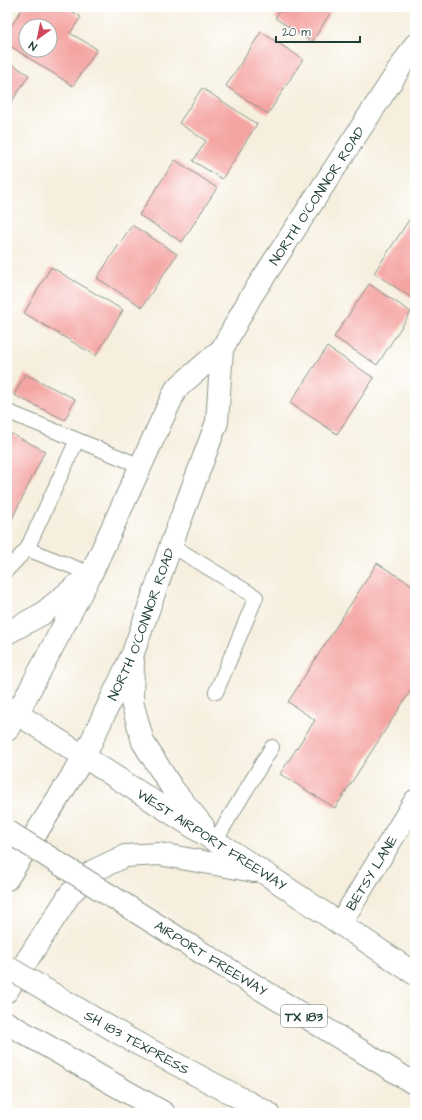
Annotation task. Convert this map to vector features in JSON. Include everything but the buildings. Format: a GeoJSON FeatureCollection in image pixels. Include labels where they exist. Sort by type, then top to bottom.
{"type":"FeatureCollection","features":[{"type":"Feature","properties":{"kind":"main road","name":"NORTH O'CONNOR ROAD"},"geometry":{"type":"LineString","coordinates":[[10,717],[91,574],[176,389],[222,349],[250,298],[415,45]]}},
{"type":"Feature","properties":{"kind":"main road","name":"NORTH O'CONNOR ROAD"},"geometry":{"type":"LineString","coordinates":[[7,879],[84,757],[133,653],[216,422],[222,349]]}},
{"type":"Feature","properties":{"kind":"main road"},"geometry":{"type":"LineString","coordinates":[[7,633],[42,614],[91,574]]}},
{"type":"Feature","properties":{"kind":"main road"},"geometry":{"type":"LineString","coordinates":[[133,653],[132,702],[144,742],[172,788],[215,841]]}},
{"type":"Feature","properties":{"kind":"main road","name":"WEST AIRPORT FREEWAY"},"geometry":{"type":"LineString","coordinates":[[10,717],[84,757],[263,872],[415,974]]}},
{"type":"Feature","properties":{"kind":"main road","name":"BETSY LANE"},"geometry":{"type":"LineString","coordinates":[[340,924],[415,801]]}},
{"type":"Feature","properties":{"kind":"main road","name":"AIRPORT FREEWAY"},"geometry":{"type":"LineString","coordinates":[[7,831],[415,1084]]}},
{"type":"Feature","properties":{"kind":"main road"},"geometry":{"type":"LineString","coordinates":[[7,991],[70,894],[93,871],[125,856],[159,854],[263,872]]}},
{"type":"Feature","properties":{"kind":"main road","name":"SH 183 TEXPRESS"},"geometry":{"type":"LineString","coordinates":[[7,967],[131,1040],[268,1113]]}},
{"type":"Feature","properties":{"kind":"main road"},"geometry":{"type":"LineString","coordinates":[[7,1023],[164,1113]]}},
{"type":"Feature","properties":{"kind":"lane"},"geometry":{"type":"LineString","coordinates":[[7,414],[11,413],[141,466]]}},
{"type":"Feature","properties":{"kind":"lane"},"geometry":{"type":"LineString","coordinates":[[7,570],[27,549],[78,440]]}},
{"type":"Feature","properties":{"kind":"lane"},"geometry":{"type":"LineString","coordinates":[[171,545],[256,597],[216,692]]}},
{"type":"Feature","properties":{"kind":"lane"},"geometry":{"type":"LineString","coordinates":[[27,549],[91,574]]}},
{"type":"Feature","properties":{"kind":"lane"},"geometry":{"type":"LineString","coordinates":[[215,841],[272,747]]}}]}
